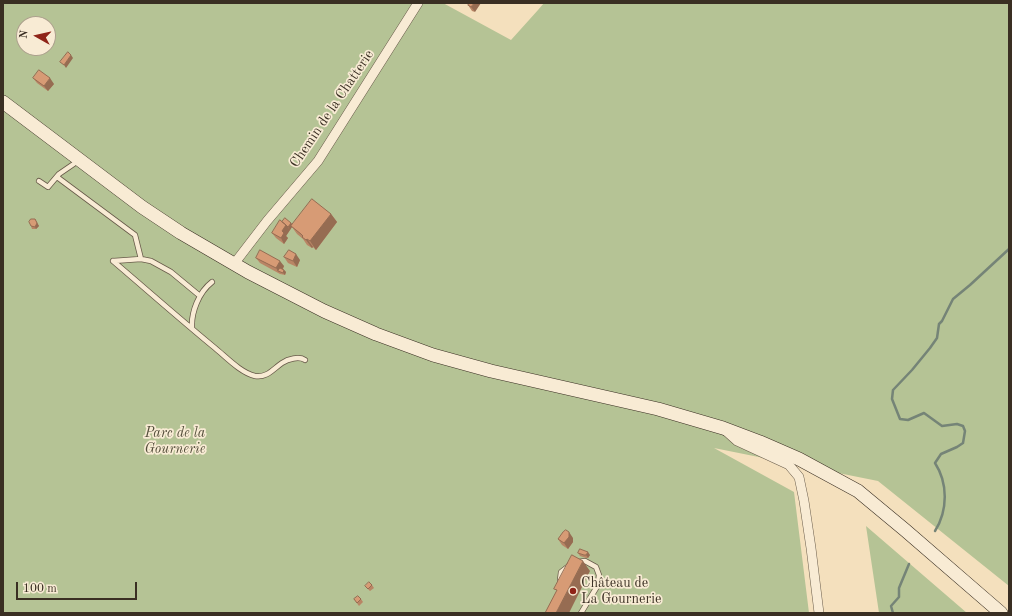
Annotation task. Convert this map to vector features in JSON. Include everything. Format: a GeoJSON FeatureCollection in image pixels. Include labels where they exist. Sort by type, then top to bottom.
{"type":"FeatureCollection","features":[{"type":"Feature","properties":{"kind":"main road"},"geometry":{"type":"LineString","coordinates":[[3,102],[142,207],[174,229],[234,264],[324,311],[376,334],[433,355],[491,371],[658,409],[723,428],[799,459],[858,492],[906,530],[1001,613]]}},
{"type":"Feature","properties":{"kind":"street","name":"Chemin de la Chatterie"},"geometry":{"type":"LineString","coordinates":[[234,264],[267,221],[318,160],[418,3]]}},
{"type":"Feature","properties":{"kind":"street"},"geometry":{"type":"LineString","coordinates":[[723,428],[737,441],[789,465],[798,477],[804,501],[819,613]]}},
{"type":"Feature","properties":{"kind":"lane"},"geometry":{"type":"LineString","coordinates":[[39,181],[48,187],[56,177],[80,160]]}},
{"type":"Feature","properties":{"kind":"lane"},"geometry":{"type":"LineString","coordinates":[[56,177],[135,236],[141,259]]}},
{"type":"Feature","properties":{"kind":"lane"},"geometry":{"type":"LineString","coordinates":[[200,296],[171,272],[151,261],[141,259],[113,261],[245,372],[256,376],[267,374],[282,363],[296,358],[302,358],[305,360]]}},
{"type":"Feature","properties":{"kind":"lane"},"geometry":{"type":"LineString","coordinates":[[192,328],[191,320],[200,296],[212,282]]}},
{"type":"Feature","properties":{"kind":"lane"},"geometry":{"type":"LineString","coordinates":[[560,580],[561,572],[567,566],[575,562],[585,561],[596,566],[599,575],[598,585],[581,613]]}},
{"type":"Feature","properties":{"kind":"green space","name":"Parc de la Gournerie"},"geometry":{"type":"Polygon","coordinates":[[[3,3],[443,3],[511,40],[544,3],[1009,3],[1009,586],[878,481],[714,448],[794,492],[809,613],[3,613],[3,3]]]}},
{"type":"Feature","properties":{"kind":"green space"},"geometry":{"type":"Polygon","coordinates":[[[866,526],[967,613],[879,613],[866,526]]]}},
{"type":"Feature","properties":{"kind":"building"},"geometry":{"type":"Polygon","coordinates":[[[470,3],[474,3],[471,7],[468,5],[470,3]]]}},
{"type":"Feature","properties":{"kind":"building"},"geometry":{"type":"Polygon","coordinates":[[[68,52],[71,55],[64,65],[60,62],[68,52]]]}},
{"type":"Feature","properties":{"kind":"building"},"geometry":{"type":"Polygon","coordinates":[[[39,70],[50,78],[44,86],[33,78],[39,70]]]}},
{"type":"Feature","properties":{"kind":"building"},"geometry":{"type":"Polygon","coordinates":[[[312,199],[331,214],[310,241],[302,237],[303,236],[301,234],[291,226],[312,199]]]}},
{"type":"Feature","properties":{"kind":"building"},"geometry":{"type":"Polygon","coordinates":[[[285,218],[291,223],[288,227],[282,222],[285,218]]]}},
{"type":"Feature","properties":{"kind":"building"},"geometry":{"type":"Polygon","coordinates":[[[31,219],[35,219],[37,223],[35,227],[31,226],[29,222],[31,219]]]}},
{"type":"Feature","properties":{"kind":"building"},"geometry":{"type":"Polygon","coordinates":[[[280,220],[286,225],[282,231],[284,233],[281,238],[272,233],[280,220]]]}},
{"type":"Feature","properties":{"kind":"building"},"geometry":{"type":"Polygon","coordinates":[[[260,250],[280,261],[276,268],[256,258],[260,250]]]}},
{"type":"Feature","properties":{"kind":"building"},"geometry":{"type":"Polygon","coordinates":[[[289,250],[296,254],[293,261],[284,257],[289,250]]]}},
{"type":"Feature","properties":{"kind":"building"},"geometry":{"type":"Polygon","coordinates":[[[280,268],[284,270],[283,273],[278,271],[280,268]]]}},
{"type":"Feature","properties":{"kind":"building"},"geometry":{"type":"Polygon","coordinates":[[[566,530],[569,532],[569,537],[564,543],[558,539],[566,530]]]}},
{"type":"Feature","properties":{"kind":"building"},"geometry":{"type":"Polygon","coordinates":[[[580,549],[588,552],[586,555],[578,553],[580,549]]]}},
{"type":"Feature","properties":{"kind":"building"},"geometry":{"type":"Polygon","coordinates":[[[572,555],[583,561],[556,613],[545,613],[557,590],[554,589],[572,555]]]}},
{"type":"Feature","properties":{"kind":"building"},"geometry":{"type":"Polygon","coordinates":[[[369,582],[372,585],[368,589],[365,586],[369,582]]]}},
{"type":"Feature","properties":{"kind":"building"},"geometry":{"type":"Polygon","coordinates":[[[358,596],[361,599],[357,603],[354,599],[358,596]]]}},
{"type":"Feature","properties":{"kind":"waterway"},"geometry":{"type":"LineString","coordinates":[[935,531],[942,514],[945,497],[942,479],[935,463],[941,454],[963,443],[965,431],[963,426],[957,424],[942,426],[924,413],[908,420],[900,419],[892,399],[893,390],[912,370],[937,338],[939,324],[953,299],[1009,249]]}},
{"type":"Feature","properties":{"kind":"waterway"},"geometry":{"type":"LineString","coordinates":[[893,613],[891,606],[899,597],[899,588],[909,564]]}},
{"type":"Feature","properties":{"kind":"place","name":"Château de La Gournerie"},"geometry":{"type":"Point","coordinates":[573,591]}}]}
